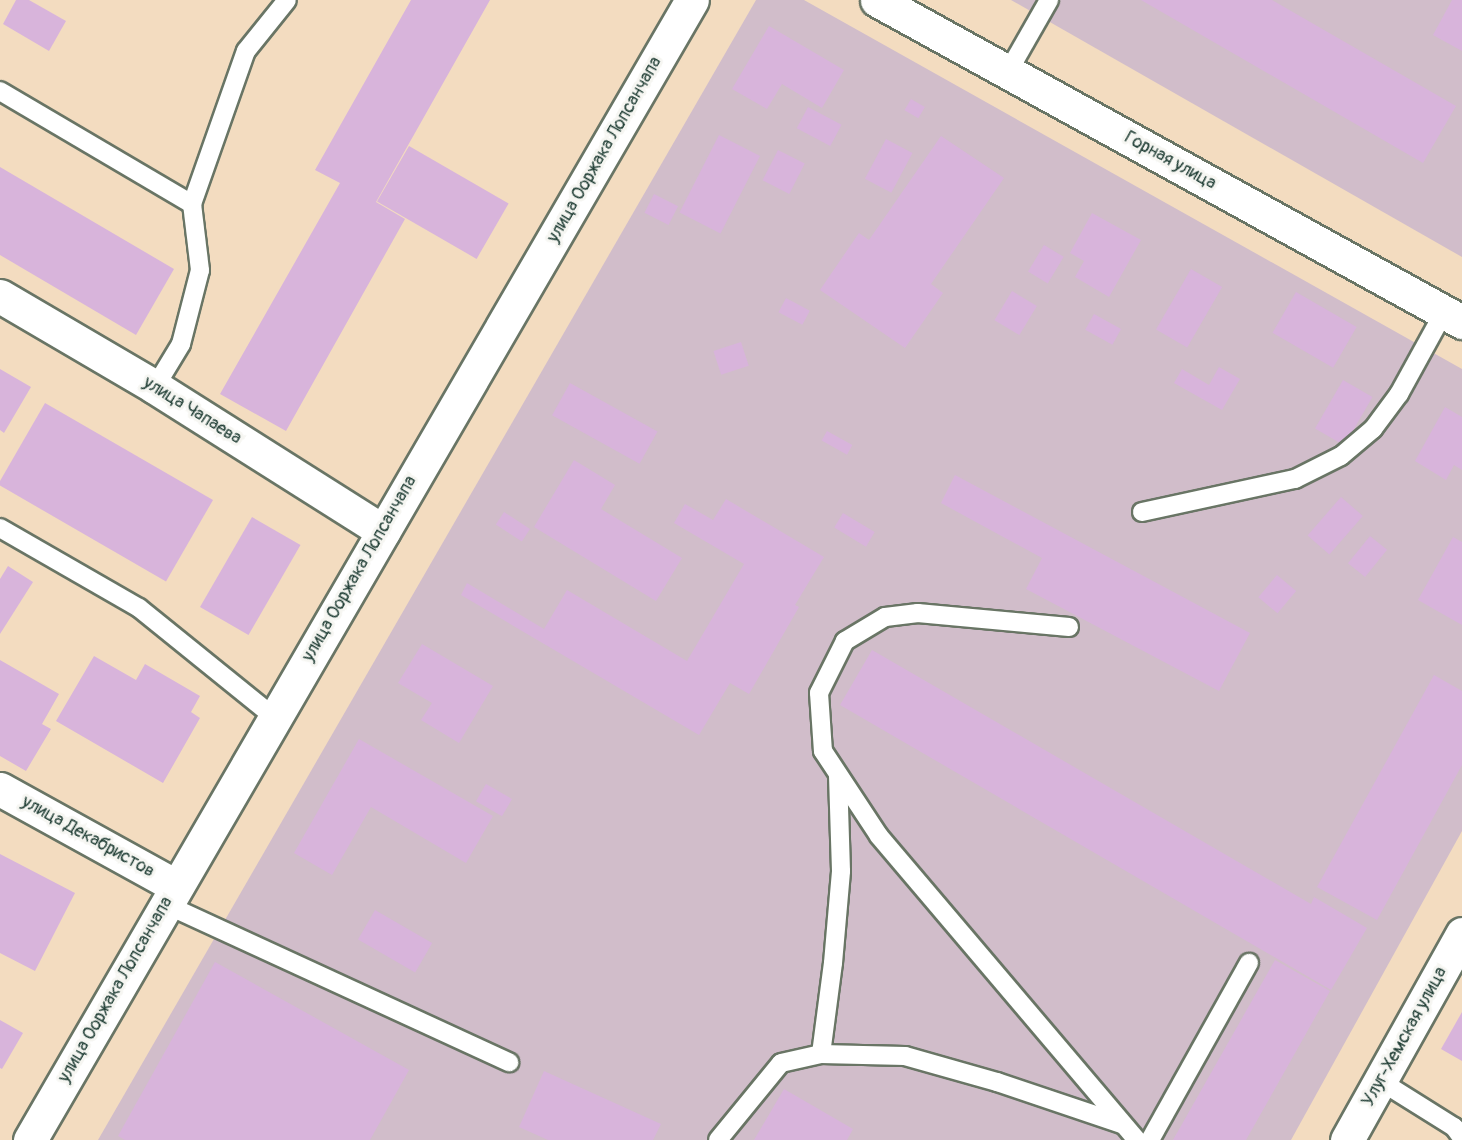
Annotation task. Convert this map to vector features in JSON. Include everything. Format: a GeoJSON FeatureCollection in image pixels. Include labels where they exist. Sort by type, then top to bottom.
{"type":"FeatureCollection","features":[{"type":"Feature","properties":{"kind":"street","name":"улица Ооржака Лопсанчапа"},"geometry":{"type":"LineString","coordinates":[[30,1140],[692,0]]}},
{"type":"Feature","properties":{"kind":"street","name":"Горная улица"},"geometry":{"type":"LineString","coordinates":[[878,0],[1453,317]]}},
{"type":"Feature","properties":{"kind":"street","name":"улица Чапаева"},"geometry":{"type":"LineString","coordinates":[[0,296],[155,387],[383,531]]}},
{"type":"Feature","properties":{"kind":"street","name":"улица Декабристов"},"geometry":{"type":"LineString","coordinates":[[0,789],[171,895]]}},
{"type":"Feature","properties":{"kind":"street","name":"Улуг-Хемская улица"},"geometry":{"type":"LineString","coordinates":[[1347,1140],[1382,1082],[1462,934]]}},
{"type":"Feature","properties":{"kind":"lane"},"geometry":{"type":"LineString","coordinates":[[155,387],[181,344],[200,270],[192,204],[246,51],[287,0]]}},
{"type":"Feature","properties":{"kind":"lane"},"geometry":{"type":"LineString","coordinates":[[1008,72],[1049,0]]}},
{"type":"Feature","properties":{"kind":"lane"},"geometry":{"type":"LineString","coordinates":[[0,91],[192,204]]}},
{"type":"Feature","properties":{"kind":"lane"},"geometry":{"type":"LineString","coordinates":[[1142,512],[1295,479],[1341,456],[1373,429],[1453,317]]}},
{"type":"Feature","properties":{"kind":"lane"},"geometry":{"type":"LineString","coordinates":[[0,528],[140,608],[274,717]]}},
{"type":"Feature","properties":{"kind":"lane"},"geometry":{"type":"LineString","coordinates":[[1069,627],[918,613],[885,617],[845,641],[819,693],[823,751],[879,837],[1137,1140]]}},
{"type":"Feature","properties":{"kind":"lane"},"geometry":{"type":"LineString","coordinates":[[821,1054],[834,963],[841,871],[838,774]]}},
{"type":"Feature","properties":{"kind":"lane"},"geometry":{"type":"LineString","coordinates":[[171,895],[509,1062]]}},
{"type":"Feature","properties":{"kind":"lane"},"geometry":{"type":"LineString","coordinates":[[1150,1140],[1249,963]]}},
{"type":"Feature","properties":{"kind":"lane"},"geometry":{"type":"LineString","coordinates":[[718,1140],[781,1064],[821,1054],[905,1056],[997,1082],[1124,1125]]}},
{"type":"Feature","properties":{"kind":"lane"},"geometry":{"type":"LineString","coordinates":[[1382,1082],[1454,1127],[1462,1138]]}},
{"type":"Feature","properties":{"kind":"shaded area"},"geometry":{"type":"Polygon","coordinates":[[[756,0],[804,0],[1462,369],[1462,831],[1291,1140],[98,1140],[756,0]]]}},
{"type":"Feature","properties":{"kind":"shaded area"},"geometry":{"type":"Polygon","coordinates":[[[1011,0],[1462,0],[1462,257],[1011,0]]]}},
{"type":"Feature","properties":{"kind":"building"},"geometry":{"type":"Polygon","coordinates":[[[16,0],[29,0],[66,21],[49,51],[3,24],[16,0]]]}},
{"type":"Feature","properties":{"kind":"building"},"geometry":{"type":"Polygon","coordinates":[[[411,0],[490,0],[376,202],[405,219],[286,431],[220,394],[340,183],[315,170],[411,0]]]}},
{"type":"Feature","properties":{"kind":"building"},"geometry":{"type":"Polygon","coordinates":[[[1141,0],[1272,0],[1456,106],[1423,163],[1141,0]]]}},
{"type":"Feature","properties":{"kind":"building"},"geometry":{"type":"Polygon","coordinates":[[[1452,0],[1462,0],[1462,51],[1433,35],[1452,0]]]}},
{"type":"Feature","properties":{"kind":"building"},"geometry":{"type":"Polygon","coordinates":[[[769,26],[844,70],[822,108],[782,84],[767,109],[732,89],[769,26]]]}},
{"type":"Feature","properties":{"kind":"building"},"geometry":{"type":"Polygon","coordinates":[[[911,99],[925,107],[918,118],[904,110],[911,99]]]}},
{"type":"Feature","properties":{"kind":"building"},"geometry":{"type":"Polygon","coordinates":[[[808,107],[842,125],[830,146],[797,128],[808,107]]]}},
{"type":"Feature","properties":{"kind":"building"},"geometry":{"type":"Polygon","coordinates":[[[719,135],[760,156],[720,233],[680,213],[719,135]]]}},
{"type":"Feature","properties":{"kind":"building"},"geometry":{"type":"Polygon","coordinates":[[[941,136],[1004,178],[931,284],[943,293],[905,348],[820,290],[859,233],[869,240],[941,136]]]}},
{"type":"Feature","properties":{"kind":"building"},"geometry":{"type":"Polygon","coordinates":[[[886,139],[912,153],[891,193],[865,179],[886,139]]]}},
{"type":"Feature","properties":{"kind":"building"},"geometry":{"type":"Polygon","coordinates":[[[409,146],[509,204],[477,259],[377,201],[409,146]]]}},
{"type":"Feature","properties":{"kind":"building"},"geometry":{"type":"Polygon","coordinates":[[[778,150],[805,164],[789,194],[763,180],[778,150]]]}},
{"type":"Feature","properties":{"kind":"building"},"geometry":{"type":"Polygon","coordinates":[[[0,167],[174,269],[136,335],[0,255],[0,167]]]}},
{"type":"Feature","properties":{"kind":"building"},"geometry":{"type":"Polygon","coordinates":[[[654,194],[678,206],[669,225],[644,213],[654,194]]]}},
{"type":"Feature","properties":{"kind":"building"},"geometry":{"type":"Polygon","coordinates":[[[1092,213],[1141,240],[1109,297],[1075,277],[1084,261],[1070,253],[1092,213]]]}},
{"type":"Feature","properties":{"kind":"building"},"geometry":{"type":"Polygon","coordinates":[[[1044,245],[1064,257],[1048,283],[1028,272],[1044,245]]]}},
{"type":"Feature","properties":{"kind":"building"},"geometry":{"type":"Polygon","coordinates":[[[1191,269],[1222,287],[1187,348],[1156,330],[1191,269]]]}},
{"type":"Feature","properties":{"kind":"building"},"geometry":{"type":"Polygon","coordinates":[[[1012,291],[1037,306],[1019,335],[994,320],[1012,291]]]}},
{"type":"Feature","properties":{"kind":"building"},"geometry":{"type":"Polygon","coordinates":[[[1296,292],[1357,327],[1333,368],[1272,333],[1296,292]]]}},
{"type":"Feature","properties":{"kind":"building"},"geometry":{"type":"Polygon","coordinates":[[[786,298],[810,311],[802,325],[778,312],[786,298]]]}},
{"type":"Feature","properties":{"kind":"building"},"geometry":{"type":"Polygon","coordinates":[[[1094,314],[1121,329],[1112,345],[1085,330],[1094,314]]]}},
{"type":"Feature","properties":{"kind":"building"},"geometry":{"type":"Polygon","coordinates":[[[741,342],[749,366],[721,375],[713,351],[741,342]]]}},
{"type":"Feature","properties":{"kind":"building"},"geometry":{"type":"Polygon","coordinates":[[[1219,367],[1240,379],[1222,410],[1174,383],[1182,369],[1209,385],[1219,367]]]}},
{"type":"Feature","properties":{"kind":"building"},"geometry":{"type":"Polygon","coordinates":[[[0,369],[31,387],[4,433],[0,430],[0,369]]]}},
{"type":"Feature","properties":{"kind":"building"},"geometry":{"type":"Polygon","coordinates":[[[1343,380],[1372,397],[1344,445],[1315,428],[1343,380]]]}},
{"type":"Feature","properties":{"kind":"building"},"geometry":{"type":"Polygon","coordinates":[[[570,383],[657,431],[640,464],[552,415],[570,383]]]}},
{"type":"Feature","properties":{"kind":"building"},"geometry":{"type":"Polygon","coordinates":[[[45,403],[213,500],[166,581],[0,486],[0,481],[45,403]]]}},
{"type":"Feature","properties":{"kind":"building"},"geometry":{"type":"Polygon","coordinates":[[[1445,407],[1462,417],[1462,470],[1454,465],[1446,480],[1415,461],[1445,407]]]}},
{"type":"Feature","properties":{"kind":"building"},"geometry":{"type":"Polygon","coordinates":[[[827,431],[852,445],[847,455],[822,441],[827,431]]]}},
{"type":"Feature","properties":{"kind":"building"},"geometry":{"type":"Polygon","coordinates":[[[574,460],[615,485],[601,509],[682,558],[656,601],[534,527],[574,460]]]}},
{"type":"Feature","properties":{"kind":"building"},"geometry":{"type":"Polygon","coordinates":[[[955,475],[1250,633],[1219,691],[1026,589],[1042,558],[941,503],[955,475]]]}},
{"type":"Feature","properties":{"kind":"building"},"geometry":{"type":"Polygon","coordinates":[[[1341,497],[1363,516],[1329,555],[1308,535],[1341,497]]]}},
{"type":"Feature","properties":{"kind":"building"},"geometry":{"type":"Polygon","coordinates":[[[726,499],[824,557],[795,605],[799,607],[749,694],[730,683],[699,735],[461,595],[467,583],[544,629],[567,590],[687,661],[744,564],[674,523],[685,504],[713,520],[726,499]]]}},
{"type":"Feature","properties":{"kind":"building"},"geometry":{"type":"Polygon","coordinates":[[[504,512],[530,529],[522,541],[496,525],[504,512]]]}},
{"type":"Feature","properties":{"kind":"building"},"geometry":{"type":"Polygon","coordinates":[[[843,513],[875,532],[866,547],[834,528],[843,513]]]}},
{"type":"Feature","properties":{"kind":"building"},"geometry":{"type":"Polygon","coordinates":[[[252,517],[300,545],[248,635],[200,607],[252,517]]]}},
{"type":"Feature","properties":{"kind":"building"},"geometry":{"type":"Polygon","coordinates":[[[1370,536],[1387,550],[1365,577],[1348,563],[1370,536]]]}},
{"type":"Feature","properties":{"kind":"building"},"geometry":{"type":"Polygon","coordinates":[[[1453,537],[1462,542],[1462,625],[1418,600],[1453,537]]]}},
{"type":"Feature","properties":{"kind":"building"},"geometry":{"type":"Polygon","coordinates":[[[8,566],[33,582],[0,634],[0,579],[8,566]]]}},
{"type":"Feature","properties":{"kind":"building"},"geometry":{"type":"Polygon","coordinates":[[[1277,575],[1296,591],[1278,613],[1258,597],[1277,575]]]}},
{"type":"Feature","properties":{"kind":"building"},"geometry":{"type":"Polygon","coordinates":[[[422,644],[493,686],[459,743],[421,720],[432,703],[398,683],[422,644]]]}},
{"type":"Feature","properties":{"kind":"building"},"geometry":{"type":"Polygon","coordinates":[[[872,650],[1311,904],[1314,897],[1367,928],[1331,990],[840,705],[872,650]]]}},
{"type":"Feature","properties":{"kind":"building"},"geometry":{"type":"Polygon","coordinates":[[[94,656],[136,680],[145,664],[200,696],[191,712],[200,718],[163,783],[56,721],[94,656]]]}},
{"type":"Feature","properties":{"kind":"building"},"geometry":{"type":"Polygon","coordinates":[[[0,660],[59,694],[42,724],[51,729],[26,771],[0,756],[0,660]]]}},
{"type":"Feature","properties":{"kind":"building"},"geometry":{"type":"Polygon","coordinates":[[[1434,675],[1462,691],[1462,765],[1377,920],[1317,887],[1434,675]]]}},
{"type":"Feature","properties":{"kind":"building"},"geometry":{"type":"Polygon","coordinates":[[[359,739],[493,816],[466,863],[371,807],[332,875],[294,853],[359,739]]]}},
{"type":"Feature","properties":{"kind":"building"},"geometry":{"type":"Polygon","coordinates":[[[486,784],[512,799],[502,816],[476,801],[486,784]]]}},
{"type":"Feature","properties":{"kind":"building"},"geometry":{"type":"Polygon","coordinates":[[[0,854],[75,893],[35,971],[0,953],[0,854]]]}},
{"type":"Feature","properties":{"kind":"building"},"geometry":{"type":"Polygon","coordinates":[[[375,910],[432,943],[415,972],[358,939],[375,910]]]}},
{"type":"Feature","properties":{"kind":"building"},"geometry":{"type":"Polygon","coordinates":[[[1275,960],[1330,991],[1246,1140],[1173,1140],[1275,960]]]}},
{"type":"Feature","properties":{"kind":"building"},"geometry":{"type":"Polygon","coordinates":[[[215,962],[409,1070],[370,1140],[125,1140],[118,1136],[215,962]]]}},
{"type":"Feature","properties":{"kind":"building"},"geometry":{"type":"Polygon","coordinates":[[[1462,1012],[1462,1061],[1441,1049],[1462,1012]]]}},
{"type":"Feature","properties":{"kind":"building"},"geometry":{"type":"Polygon","coordinates":[[[0,1020],[23,1033],[2,1069],[0,1068],[0,1020]]]}},
{"type":"Feature","properties":{"kind":"building"},"geometry":{"type":"Polygon","coordinates":[[[544,1071],[661,1124],[653,1140],[548,1140],[519,1127],[544,1071]]]}},
{"type":"Feature","properties":{"kind":"building"},"geometry":{"type":"Polygon","coordinates":[[[784,1089],[853,1129],[847,1140],[754,1140],[784,1089]]]}}]}
